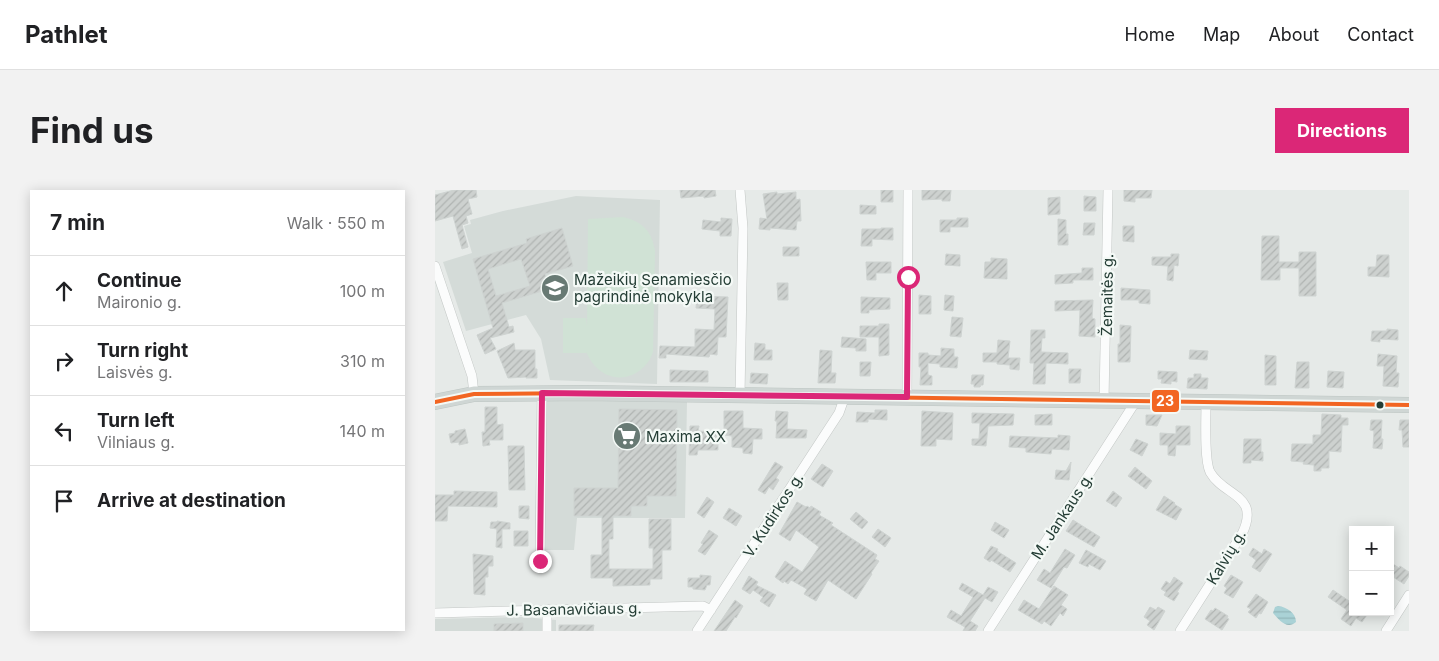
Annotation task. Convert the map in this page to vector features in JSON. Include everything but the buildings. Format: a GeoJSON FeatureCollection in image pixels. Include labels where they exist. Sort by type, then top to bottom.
{"type":"FeatureCollection","features":[{"type":"Feature","properties":{"kind":"main road"},"geometry":{"type":"LineString","coordinates":[[435,402],[474,394],[542,393],[1409,405]]}},
{"type":"Feature","properties":{"kind":"street"},"geometry":{"type":"LineString","coordinates":[[740,190],[743,228],[740,396]]}},
{"type":"Feature","properties":{"kind":"street"},"geometry":{"type":"LineString","coordinates":[[907,397],[909,190]]}},
{"type":"Feature","properties":{"kind":"street","name":"Žemaitės g."},"geometry":{"type":"LineString","coordinates":[[1104,400],[1108,190]]}},
{"type":"Feature","properties":{"kind":"street"},"geometry":{"type":"LineString","coordinates":[[435,266],[472,376],[474,394]]}},
{"type":"Feature","properties":{"kind":"street"},"geometry":{"type":"LineString","coordinates":[[540,561],[542,393]]}},
{"type":"Feature","properties":{"kind":"street","name":"V. Kudirkos g."},"geometry":{"type":"LineString","coordinates":[[697,631],[839,413],[845,396]]}},
{"type":"Feature","properties":{"kind":"street","name":"M. Jankaus g."},"geometry":{"type":"LineString","coordinates":[[988,631],[1136,401]]}},
{"type":"Feature","properties":{"kind":"street","name":"Kalvių g."},"geometry":{"type":"LineString","coordinates":[[1180,631],[1241,534],[1247,521],[1246,506],[1236,494],[1220,484],[1210,472],[1206,453],[1205,402]]}},
{"type":"Feature","properties":{"kind":"street"},"geometry":{"type":"LineString","coordinates":[[1386,631],[1409,595]]}},
{"type":"Feature","properties":{"kind":"street","name":"J. Basanavičiaus g."},"geometry":{"type":"LineString","coordinates":[[435,613],[703,606],[711,610]]}},
{"type":"Feature","properties":{"kind":"street"},"geometry":{"type":"LineString","coordinates":[[547,609],[547,631]]}},
{"type":"Feature","properties":{"kind":"shaded area","name":"Mažeikių Senamiesčio pagrindinė mokykla"},"geometry":{"type":"Polygon","coordinates":[[[576,196],[660,200],[657,384],[550,380],[541,339],[526,315],[466,331],[443,262],[472,253],[464,226],[471,224],[470,220],[503,211],[576,196]]]}},
{"type":"Feature","properties":{"kind":"shaded area"},"geometry":{"type":"Polygon","coordinates":[[[537,398],[687,401],[685,518],[577,518],[574,550],[535,550],[537,398]]]}},
{"type":"Feature","properties":{"kind":"shaded area"},"geometry":{"type":"Polygon","coordinates":[[[523,617],[556,620],[556,631],[435,631],[435,619],[523,617]]]}},
{"type":"Feature","properties":{"kind":"green space"},"geometry":{"type":"Polygon","coordinates":[[[623,217],[645,228],[652,238],[655,251],[653,352],[643,368],[636,373],[620,377],[611,376],[603,372],[594,364],[586,352],[563,353],[563,318],[586,318],[587,326],[588,219],[623,217]]]}},
{"type":"Feature","properties":{"kind":"water"},"geometry":{"type":"Polygon","coordinates":[[[1278,606],[1290,611],[1296,622],[1286,625],[1281,621],[1273,613],[1275,607],[1278,606]]]}},
{"type":"Feature","properties":{"kind":"transit line","name":"23"},"geometry":{"type":"LineString","coordinates":[[435,402],[474,394],[585,393],[1409,405]]}},
{"type":"Feature","properties":{"kind":"place","name":"Mažeikių Senamiesčio pagrindinė mokykla"},"geometry":{"type":"Point","coordinates":[555,288]}},
{"type":"Feature","properties":{"kind":"place","name":"Maxima XX"},"geometry":{"type":"Point","coordinates":[627,436]}},
{"type":"Feature","properties":{"kind":"route"},"geometry":{"type":"LineString","coordinates":[[540,561],[542,393],[907,397],[908,277]]}}]}
